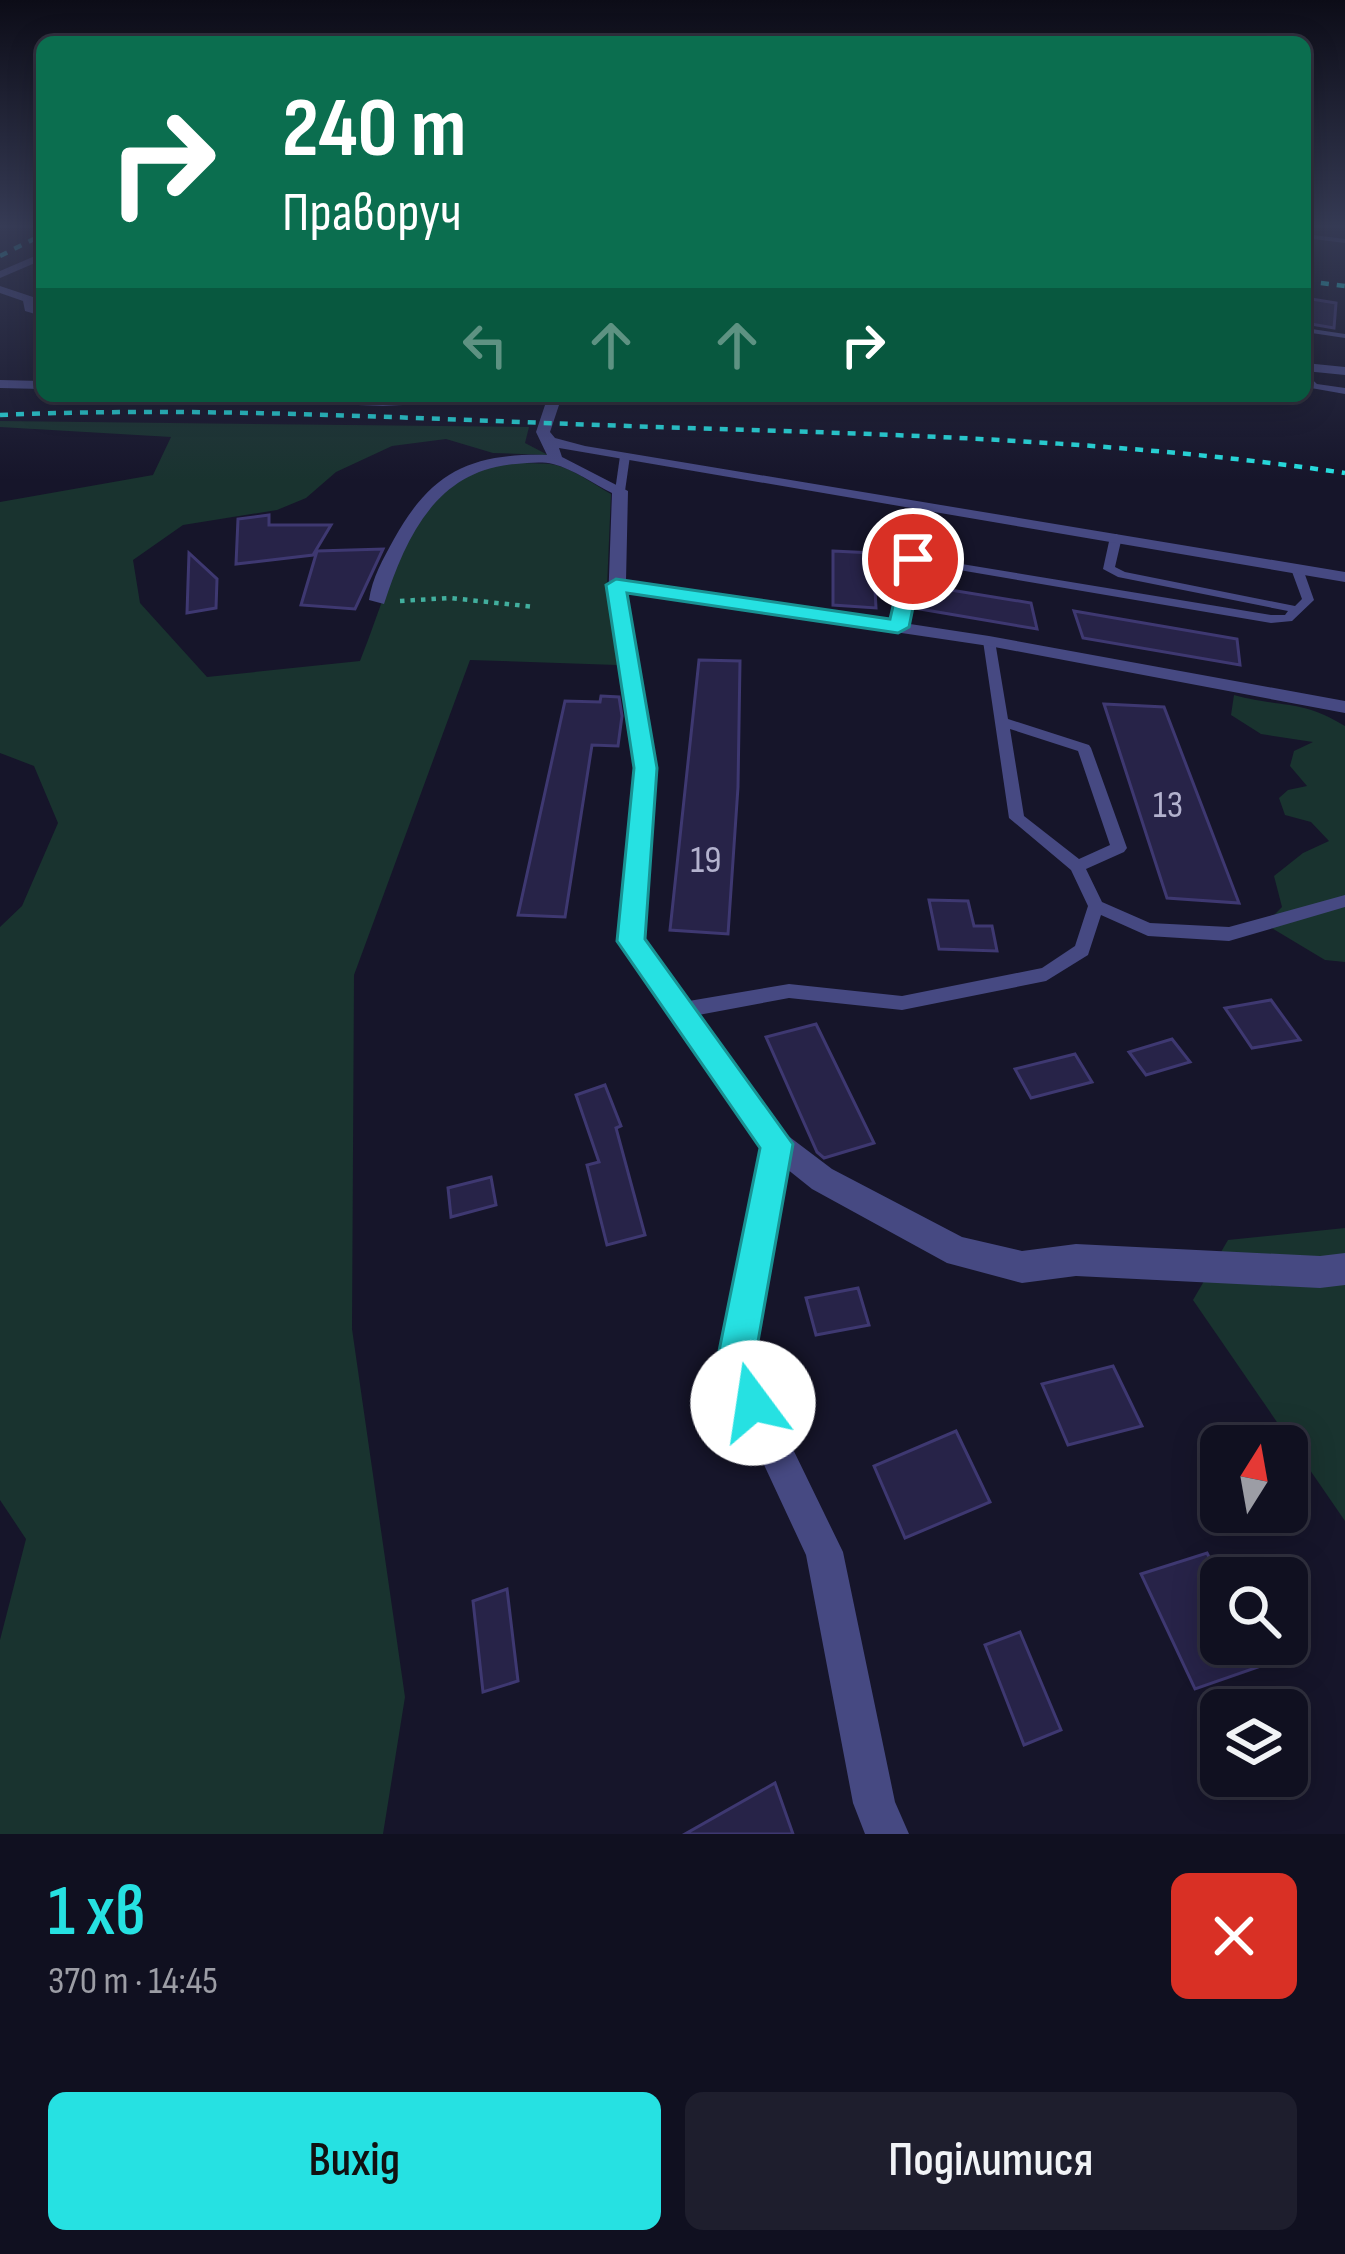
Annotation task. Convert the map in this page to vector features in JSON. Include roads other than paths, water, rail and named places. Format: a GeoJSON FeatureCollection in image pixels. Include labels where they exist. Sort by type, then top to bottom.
{"type":"FeatureCollection","features":[{"type":"Feature","properties":{"kind":"street"},"geometry":{"type":"LineString","coordinates":[[1311,372],[1345,371]]}},
{"type":"Feature","properties":{"kind":"street"},"geometry":{"type":"LineString","coordinates":[[0,384],[36,385]]}},
{"type":"Feature","properties":{"kind":"street"},"geometry":{"type":"LineString","coordinates":[[552,402],[543,423],[553,450],[620,491],[616,585],[646,768],[631,941],[676,1010],[777,1144],[821,1179],[958,1252],[1022,1268],[1076,1260],[1320,1273],[1345,1269]]}},
{"type":"Feature","properties":{"kind":"street"},"geometry":{"type":"LineString","coordinates":[[378,599],[383,577],[411,520],[434,491],[490,459],[553,450],[625,456],[1345,577]]}},
{"type":"Feature","properties":{"kind":"street"},"geometry":{"type":"LineString","coordinates":[[616,585],[988,641],[1345,706]]}},
{"type":"Feature","properties":{"kind":"street"},"geometry":{"type":"LineString","coordinates":[[777,1144],[735,1366],[824,1552],[874,1803],[886,1834]]}},
{"type":"Feature","properties":{"kind":"lane"},"geometry":{"type":"LineString","coordinates":[[1311,331],[1345,336]]}},
{"type":"Feature","properties":{"kind":"lane"},"geometry":{"type":"LineString","coordinates":[[1311,381],[1314,386],[1345,391]]}},
{"type":"Feature","properties":{"kind":"lane"},"geometry":{"type":"LineString","coordinates":[[620,491],[625,456]]}},
{"type":"Feature","properties":{"kind":"lane"},"geometry":{"type":"LineString","coordinates":[[1116,537],[1109,569],[1122,575],[1299,610]]}},
{"type":"Feature","properties":{"kind":"lane"},"geometry":{"type":"LineString","coordinates":[[898,627],[913,559],[1271,620],[1288,618],[1308,600],[1298,568]]}},
{"type":"Feature","properties":{"kind":"lane"},"geometry":{"type":"LineString","coordinates":[[988,641],[1017,818],[1077,866],[1096,906],[1148,929],[1229,934],[1345,901]]}},
{"type":"Feature","properties":{"kind":"lane"},"geometry":{"type":"LineString","coordinates":[[1002,722],[1084,748],[1119,848],[1077,866]]}},
{"type":"Feature","properties":{"kind":"lane"},"geometry":{"type":"LineString","coordinates":[[676,1010],[789,991],[902,1003],[1046,974],[1082,950],[1096,906]]}},
{"type":"Feature","properties":{"kind":"railway"},"geometry":{"type":"LineString","coordinates":[[0,415],[236,413],[898,435],[1166,452],[1345,473]]}}]}
